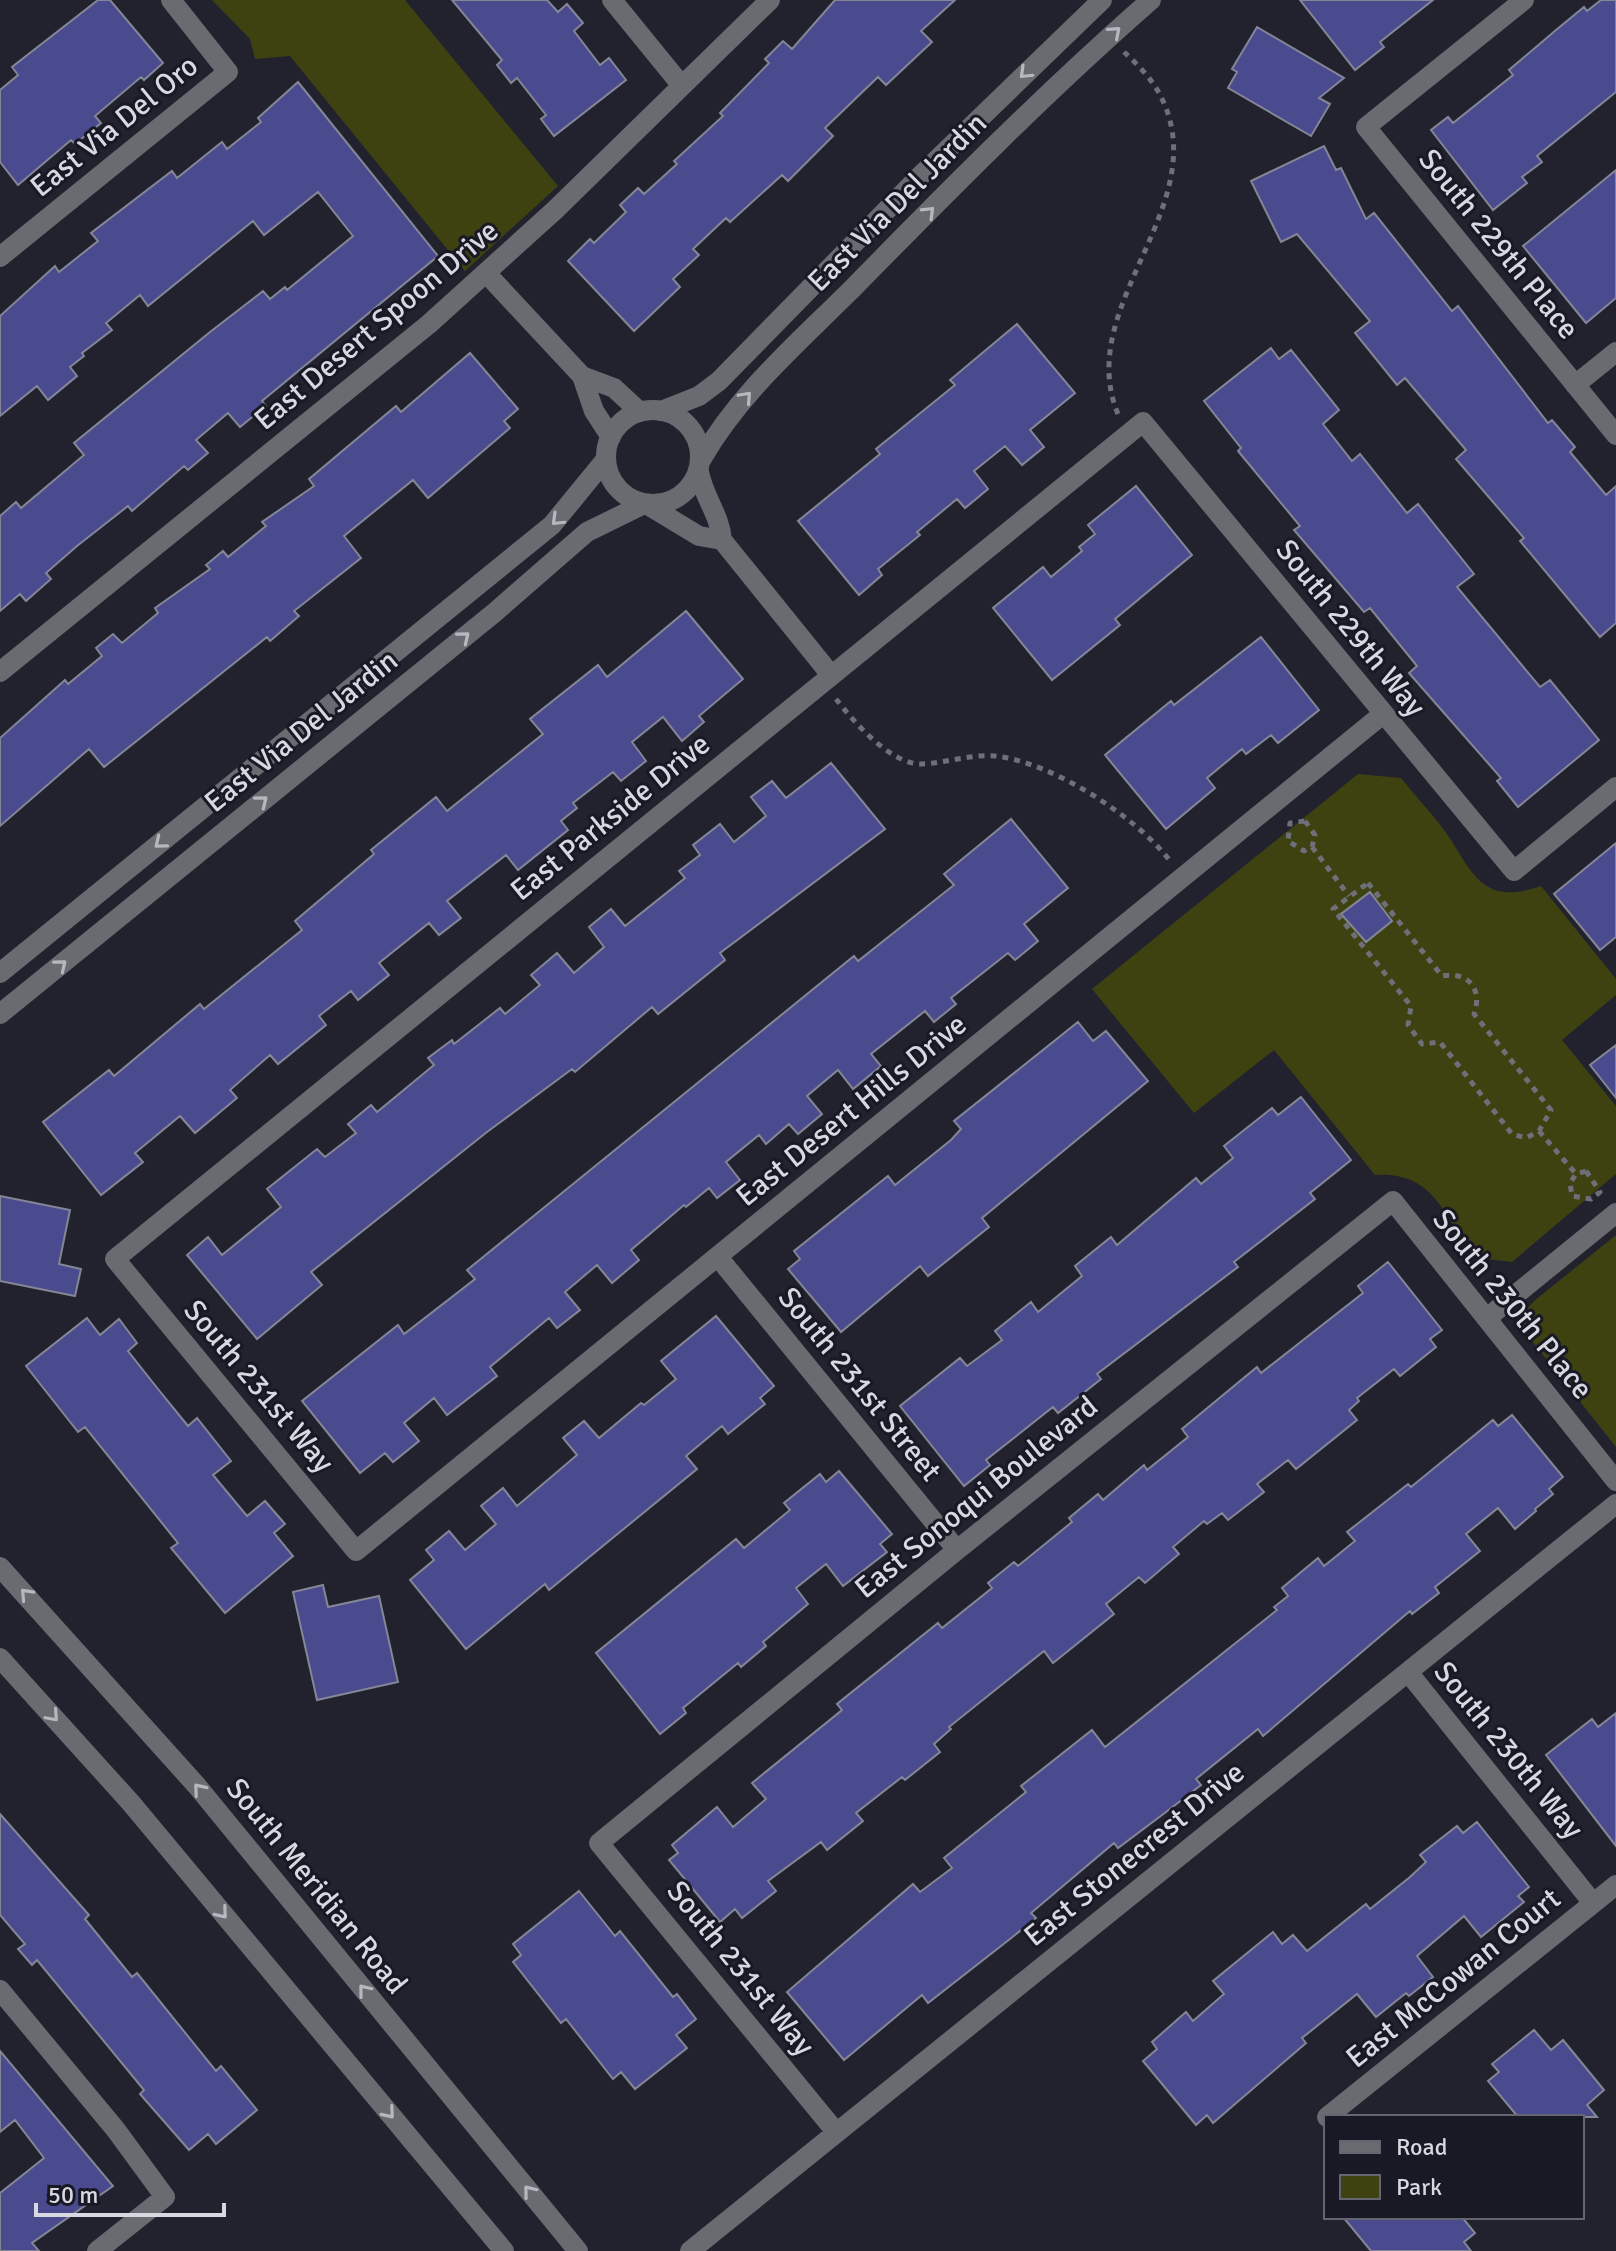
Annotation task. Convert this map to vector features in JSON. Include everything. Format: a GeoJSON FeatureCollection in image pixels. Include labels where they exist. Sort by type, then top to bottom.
{"type":"FeatureCollection","features":[{"type":"Feature","properties":{"kind":"street","name":"East Via Del Oro"},"geometry":{"type":"LineString","coordinates":[[0,257],[228,72],[171,0]]}},
{"type":"Feature","properties":{"kind":"street"},"geometry":{"type":"LineString","coordinates":[[612,0],[682,86]]}},
{"type":"Feature","properties":{"kind":"street","name":"East Desert Spoon Drive"},"geometry":{"type":"LineString","coordinates":[[0,672],[360,381],[486,273],[770,0]]}},
{"type":"Feature","properties":{"kind":"street","name":"East Via Del Jardin"},"geometry":{"type":"LineString","coordinates":[[661,411],[699,396],[719,381],[918,178],[1102,0]]}},
{"type":"Feature","properties":{"kind":"street","name":"East Via Del Jardin"},"geometry":{"type":"LineString","coordinates":[[700,466],[718,430],[769,371],[1110,36],[1151,0]]}},
{"type":"Feature","properties":{"kind":"street","name":"South 229th Place"},"geometry":{"type":"LineString","coordinates":[[1524,0],[1366,127],[1616,435]]}},
{"type":"Feature","properties":{"kind":"street"},"geometry":{"type":"LineString","coordinates":[[486,273],[582,376],[594,411],[611,437]]}},
{"type":"Feature","properties":{"kind":"street"},"geometry":{"type":"LineString","coordinates":[[1575,385],[1616,352]]}},
{"type":"Feature","properties":{"kind":"street"},"geometry":{"type":"LineString","coordinates":[[582,376],[614,388],[640,412]]}},
{"type":"Feature","properties":{"kind":"street"},"geometry":{"type":"LineString","coordinates":[[722,540],[699,536],[621,493],[613,483],[606,459],[611,437],[628,417],[640,412],[661,411],[686,423],[700,447],[703,493],[721,520],[722,540],[827,679]]}},
{"type":"Feature","properties":{"kind":"street","name":"East Parkside Drive"},"geometry":{"type":"LineString","coordinates":[[115,1259],[1135,428]]}},
{"type":"Feature","properties":{"kind":"street","name":"South 229th Way"},"geometry":{"type":"LineString","coordinates":[[1135,428],[1383,714],[1514,871],[1616,787]]}},
{"type":"Feature","properties":{"kind":"street","name":"East Via Del Jardin"},"geometry":{"type":"LineString","coordinates":[[0,973],[552,525],[606,459]]}},
{"type":"Feature","properties":{"kind":"street"},"geometry":{"type":"LineString","coordinates":[[645,504],[672,501],[684,494],[700,466]]}},
{"type":"Feature","properties":{"kind":"street","name":"East Via Del Jardin"},"geometry":{"type":"LineString","coordinates":[[0,1014],[512,598],[587,532],[645,504]]}},
{"type":"Feature","properties":{"kind":"street","name":"East Desert Hills Drive"},"geometry":{"type":"LineString","coordinates":[[356,1551],[1383,714]]}},
{"type":"Feature","properties":{"kind":"street","name":"South 230th Place"},"geometry":{"type":"LineString","coordinates":[[1393,1201],[1616,1481]]}},
{"type":"Feature","properties":{"kind":"street","name":"East Sonoqui Boulevard"},"geometry":{"type":"LineString","coordinates":[[599,1843],[957,1550],[1393,1201]]}},
{"type":"Feature","properties":{"kind":"street"},"geometry":{"type":"LineString","coordinates":[[1487,1318],[1616,1213]]}},
{"type":"Feature","properties":{"kind":"street","name":"South 231st Street"},"geometry":{"type":"LineString","coordinates":[[718,1257],[957,1550]]}},
{"type":"Feature","properties":{"kind":"street","name":"South 231st Way"},"geometry":{"type":"LineString","coordinates":[[115,1259],[356,1551]]}},
{"type":"Feature","properties":{"kind":"street","name":"East Stonecrest Drive"},"geometry":{"type":"LineString","coordinates":[[690,2251],[1616,1504]]}},
{"type":"Feature","properties":{"kind":"street","name":"South Meridian Road"},"geometry":{"type":"LineString","coordinates":[[0,1567],[197,1786],[578,2251]]}},
{"type":"Feature","properties":{"kind":"street"},"geometry":{"type":"LineString","coordinates":[[0,1658],[131,1803],[504,2251]]}},
{"type":"Feature","properties":{"kind":"street","name":"South 230th Way"},"geometry":{"type":"LineString","coordinates":[[1408,1672],[1593,1903]]}},
{"type":"Feature","properties":{"kind":"street","name":"South 231st Way"},"geometry":{"type":"LineString","coordinates":[[599,1843],[836,2132]]}},
{"type":"Feature","properties":{"kind":"street","name":"East McCowan Court"},"geometry":{"type":"LineString","coordinates":[[1329,2115],[1616,1885]]}},
{"type":"Feature","properties":{"kind":"street"},"geometry":{"type":"LineString","coordinates":[[2,1996],[116,2130],[165,2197],[97,2251]]}},
{"type":"Feature","properties":{"kind":"path"},"geometry":{"type":"LineString","coordinates":[[1110,36],[1160,94],[1171,131],[1170,189],[1121,305],[1110,350],[1110,386],[1135,428]]}},
{"type":"Feature","properties":{"kind":"path"},"geometry":{"type":"LineString","coordinates":[[827,679],[852,719],[875,741],[901,758],[917,764],[997,756],[1066,779],[1141,832],[1165,854],[1183,877]]}},
{"type":"Feature","properties":{"kind":"path"},"geometry":{"type":"LineString","coordinates":[[1305,821],[1311,826],[1315,835],[1312,847],[1298,849],[1288,841],[1290,823],[1305,821]]}},
{"type":"Feature","properties":{"kind":"path"},"geometry":{"type":"LineString","coordinates":[[1312,847],[1349,896]]}},
{"type":"Feature","properties":{"kind":"path"},"geometry":{"type":"LineString","coordinates":[[1368,883],[1442,976],[1454,974],[1468,979],[1476,988],[1478,1003],[1474,1014],[1551,1110],[1539,1131],[1526,1138],[1512,1134],[1440,1042],[1422,1044],[1408,1025],[1411,1006],[1333,909],[1349,896],[1368,883]]}},
{"type":"Feature","properties":{"kind":"path"},"geometry":{"type":"LineString","coordinates":[[1539,1131],[1576,1174]]}},
{"type":"Feature","properties":{"kind":"path"},"geometry":{"type":"LineString","coordinates":[[1586,1171],[1600,1192],[1591,1199],[1572,1196],[1570,1183],[1576,1174],[1586,1171]]}},
{"type":"Feature","properties":{"kind":"green space"},"geometry":{"type":"Polygon","coordinates":[[[212,0],[405,0],[558,186],[465,271],[290,56],[255,59],[250,39],[212,0]]]}},
{"type":"Feature","properties":{"kind":"green space"},"geometry":{"type":"Polygon","coordinates":[[[1358,774],[1401,778],[1444,830],[1472,873],[1490,888],[1511,892],[1541,886],[1616,979],[1616,995],[1562,1040],[1616,1106],[1616,1174],[1512,1262],[1472,1257],[1445,1212],[1424,1188],[1411,1180],[1375,1175],[1274,1050],[1194,1113],[1092,989],[1358,774]]]}},
{"type":"Feature","properties":{"kind":"green space"},"geometry":{"type":"Polygon","coordinates":[[[1616,1235],[1616,1447],[1520,1326],[1523,1313],[1534,1301],[1616,1235]]]}},
{"type":"Feature","properties":{"kind":"building"},"geometry":{"type":"Polygon","coordinates":[[[98,0],[110,0],[163,63],[144,80],[141,77],[95,116],[101,123],[75,144],[71,140],[18,185],[0,162],[0,90],[18,75],[12,67],[98,0]]]}},
{"type":"Feature","properties":{"kind":"building"},"geometry":{"type":"Polygon","coordinates":[[[452,0],[547,0],[558,12],[567,4],[583,23],[574,31],[600,65],[609,58],[626,80],[554,136],[541,119],[546,115],[517,78],[511,83],[497,65],[502,60],[452,0]]]}},
{"type":"Feature","properties":{"kind":"building"},"geometry":{"type":"Polygon","coordinates":[[[835,0],[955,0],[921,31],[932,42],[886,85],[878,77],[825,128],[833,136],[788,181],[782,175],[730,222],[726,218],[693,249],[699,255],[673,279],[680,287],[634,331],[568,261],[590,239],[594,243],[626,212],[620,205],[638,188],[644,194],[677,164],[674,161],[723,116],[720,113],[769,63],[765,59],[783,41],[792,49],[835,0]]]}},
{"type":"Feature","properties":{"kind":"building"},"geometry":{"type":"Polygon","coordinates":[[[1300,0],[1433,0],[1380,42],[1384,47],[1355,70],[1300,0]]]}},
{"type":"Feature","properties":{"kind":"building"},"geometry":{"type":"Polygon","coordinates":[[[1601,0],[1616,0],[1616,92],[1537,156],[1542,162],[1522,177],[1527,183],[1493,210],[1431,130],[1448,117],[1453,123],[1513,75],[1509,70],[1556,30],[1584,7],[1587,11],[1601,0]]]}},
{"type":"Feature","properties":{"kind":"building"},"geometry":{"type":"Polygon","coordinates":[[[1257,27],[1344,78],[1319,98],[1330,104],[1311,136],[1228,88],[1237,72],[1232,69],[1257,27]]]}},
{"type":"Feature","properties":{"kind":"building"},"geometry":{"type":"Polygon","coordinates":[[[298,82],[438,256],[262,401],[266,406],[240,427],[228,413],[196,440],[208,453],[188,470],[184,466],[132,511],[128,506],[77,546],[46,573],[51,579],[26,601],[20,594],[0,611],[0,516],[16,502],[21,508],[84,455],[74,443],[210,332],[263,291],[270,299],[285,287],[287,290],[353,236],[318,192],[264,235],[253,221],[148,306],[140,295],[106,323],[112,330],[82,353],[84,356],[70,367],[77,376],[48,400],[37,386],[0,416],[0,316],[55,266],[59,272],[98,241],[91,233],[172,171],[177,178],[222,142],[227,149],[261,122],[258,118],[298,82]]]}},
{"type":"Feature","properties":{"kind":"building"},"geometry":{"type":"Polygon","coordinates":[[[1324,146],[1336,170],[1341,168],[1366,219],[1374,213],[1452,311],[1458,306],[1548,423],[1552,420],[1575,447],[1570,452],[1606,495],[1616,486],[1616,623],[1600,637],[1520,541],[1524,538],[1456,459],[1466,450],[1405,378],[1397,385],[1355,333],[1370,321],[1297,234],[1281,242],[1251,181],[1324,146]]]}},
{"type":"Feature","properties":{"kind":"building"},"geometry":{"type":"Polygon","coordinates":[[[1616,170],[1616,298],[1586,323],[1523,246],[1616,170]]]}},
{"type":"Feature","properties":{"kind":"building"},"geometry":{"type":"Polygon","coordinates":[[[1017,324],[1075,393],[1030,430],[1044,447],[1022,465],[1005,446],[974,471],[988,489],[965,508],[957,499],[917,532],[920,535],[878,569],[882,575],[859,595],[798,521],[880,454],[876,449],[955,385],[950,380],[1017,324]]]}},
{"type":"Feature","properties":{"kind":"building"},"geometry":{"type":"Polygon","coordinates":[[[1271,348],[1279,359],[1291,350],[1339,410],[1323,424],[1352,461],[1360,454],[1407,513],[1418,504],[1474,574],[1457,587],[1540,687],[1550,680],[1599,740],[1518,807],[1497,781],[1501,778],[1409,673],[1417,666],[1370,608],[1364,612],[1294,530],[1300,526],[1238,451],[1241,448],[1204,401],[1271,348]]]}},
{"type":"Feature","properties":{"kind":"building"},"geometry":{"type":"Polygon","coordinates":[[[470,353],[518,409],[504,421],[510,428],[428,498],[413,480],[344,536],[361,558],[294,611],[299,616],[270,641],[267,637],[104,767],[89,749],[0,826],[0,738],[65,680],[68,684],[102,656],[96,648],[113,634],[122,643],[158,613],[155,608],[210,569],[206,565],[223,551],[228,557],[266,526],[262,522],[314,486],[309,479],[396,406],[401,412],[470,353]]]}},
{"type":"Feature","properties":{"kind":"building"},"geometry":{"type":"Polygon","coordinates":[[[1136,486],[1192,555],[1115,619],[1120,625],[1052,680],[993,608],[1043,567],[1051,577],[1082,551],[1079,547],[1095,534],[1088,525],[1136,486]]]}},
{"type":"Feature","properties":{"kind":"building"},"geometry":{"type":"Polygon","coordinates":[[[686,611],[743,679],[699,716],[704,722],[682,741],[663,717],[632,742],[646,761],[621,781],[613,772],[573,803],[577,808],[561,821],[568,830],[518,870],[506,855],[447,901],[461,918],[439,935],[429,923],[379,963],[389,975],[358,1000],[351,991],[319,1016],[326,1025],[278,1064],[270,1055],[230,1090],[237,1098],[195,1133],[180,1116],[135,1153],[143,1162],[101,1195],[43,1122],[109,1070],[114,1076],[200,1004],[204,1009],[302,930],[295,921],[374,854],[371,850],[436,797],[447,811],[543,734],[530,719],[598,665],[607,677],[686,611]]]}},
{"type":"Feature","properties":{"kind":"building"},"geometry":{"type":"Polygon","coordinates":[[[1261,637],[1319,710],[1278,743],[1271,735],[1246,754],[1242,749],[1207,778],[1215,788],[1166,829],[1105,755],[1171,701],[1174,705],[1261,637]]]}},
{"type":"Feature","properties":{"kind":"building"},"geometry":{"type":"Polygon","coordinates":[[[831,763],[885,829],[720,953],[725,960],[658,1014],[652,1007],[575,1072],[572,1069],[487,1132],[311,1272],[322,1285],[257,1339],[187,1255],[208,1237],[222,1255],[281,1207],[267,1189],[317,1149],[325,1157],[356,1133],[348,1124],[371,1105],[377,1112],[434,1065],[428,1058],[452,1040],[454,1044],[500,1008],[505,1014],[540,985],[531,975],[557,953],[574,973],[604,947],[589,927],[611,909],[625,926],[685,878],[679,871],[700,855],[693,845],[720,824],[734,842],[766,816],[751,797],[772,781],[786,798],[831,763]]]}},
{"type":"Feature","properties":{"kind":"building"},"geometry":{"type":"Polygon","coordinates":[[[1011,819],[1068,888],[1024,924],[1038,941],[1015,960],[1008,953],[951,998],[956,1004],[934,1022],[925,1011],[871,1054],[881,1066],[853,1089],[838,1070],[807,1096],[822,1114],[798,1134],[789,1124],[766,1144],[759,1135],[726,1162],[740,1180],[717,1198],[709,1188],[686,1207],[684,1205],[631,1250],[639,1260],[612,1283],[597,1265],[565,1292],[580,1310],[557,1328],[549,1318],[490,1367],[497,1376],[447,1415],[434,1398],[404,1423],[419,1441],[393,1462],[385,1453],[360,1473],[302,1401],[398,1325],[404,1334],[475,1279],[467,1270],[854,956],[858,961],[954,885],[944,874],[1011,819]]]}},
{"type":"Feature","properties":{"kind":"building"},"geometry":{"type":"Polygon","coordinates":[[[1616,843],[1616,937],[1600,950],[1554,894],[1616,843]]]}},
{"type":"Feature","properties":{"kind":"building"},"geometry":{"type":"Polygon","coordinates":[[[1370,892],[1392,921],[1366,942],[1341,914],[1370,892]]]}},
{"type":"Feature","properties":{"kind":"building"},"geometry":{"type":"Polygon","coordinates":[[[1078,1022],[1093,1041],[1106,1031],[1148,1081],[982,1218],[989,1227],[928,1276],[920,1266],[841,1332],[788,1269],[800,1259],[794,1251],[888,1176],[895,1185],[951,1140],[961,1129],[954,1121],[1078,1022]]]}},
{"type":"Feature","properties":{"kind":"building"},"geometry":{"type":"Polygon","coordinates":[[[1616,1045],[1616,1098],[1590,1065],[1616,1045]]]}},
{"type":"Feature","properties":{"kind":"building"},"geometry":{"type":"Polygon","coordinates":[[[1301,1097],[1351,1160],[1310,1193],[1315,1199],[1234,1262],[1238,1267],[1097,1374],[1101,1379],[1058,1413],[1053,1407],[986,1460],[990,1465],[964,1486],[900,1406],[960,1358],[967,1366],[1002,1340],[995,1331],[1031,1302],[1038,1312],[1082,1276],[1075,1266],[1111,1237],[1117,1245],[1196,1178],[1201,1184],[1233,1158],[1224,1146],[1272,1108],[1278,1115],[1301,1097]]]}},
{"type":"Feature","properties":{"kind":"building"},"geometry":{"type":"Polygon","coordinates":[[[0,1196],[70,1210],[59,1264],[81,1269],[75,1296],[0,1281],[0,1196]]]}},
{"type":"Feature","properties":{"kind":"building"},"geometry":{"type":"Polygon","coordinates":[[[1388,1262],[1442,1330],[1430,1339],[1436,1347],[1400,1376],[1394,1369],[1357,1398],[1359,1401],[1349,1410],[1357,1420],[1296,1469],[1288,1460],[1257,1484],[1264,1492],[1228,1520],[1222,1513],[1207,1524],[1204,1521],[1173,1547],[1179,1554],[1145,1583],[1139,1577],[1106,1604],[1114,1614],[1053,1663],[1044,1651],[949,1727],[951,1729],[934,1744],[940,1752],[856,1813],[863,1821],[827,1850],[821,1842],[768,1881],[776,1891],[742,1918],[735,1909],[720,1922],[669,1860],[678,1853],[672,1845],[717,1807],[733,1827],[766,1799],[752,1783],[842,1710],[837,1704],[938,1623],[942,1628],[992,1588],[988,1583],[1014,1562],[1018,1566],[1072,1522],[1069,1518],[1098,1494],[1103,1500],[1144,1465],[1147,1470],[1188,1437],[1182,1429],[1257,1367],[1261,1373],[1363,1293],[1358,1286],[1388,1262]]]}},
{"type":"Feature","properties":{"kind":"building"},"geometry":{"type":"Polygon","coordinates":[[[716,1316],[774,1386],[760,1398],[765,1404],[728,1434],[722,1426],[686,1456],[697,1469],[549,1590],[545,1584],[466,1649],[410,1580],[434,1560],[426,1550],[449,1531],[465,1550],[496,1524],[481,1506],[503,1488],[517,1506],[577,1455],[563,1438],[584,1421],[599,1438],[641,1403],[644,1405],[676,1379],[661,1361],[716,1316]]]}},
{"type":"Feature","properties":{"kind":"building"},"geometry":{"type":"Polygon","coordinates":[[[87,1318],[100,1335],[119,1319],[137,1343],[128,1351],[188,1426],[197,1418],[231,1461],[213,1475],[247,1516],[265,1501],[285,1524],[274,1533],[293,1556],[225,1613],[171,1548],[178,1543],[85,1427],[78,1432],[26,1366],[87,1318]]]}},
{"type":"Feature","properties":{"kind":"building"},"geometry":{"type":"Polygon","coordinates":[[[1512,1415],[1563,1477],[1549,1489],[1553,1494],[1536,1511],[1515,1529],[1498,1508],[1466,1534],[1480,1551],[1435,1587],[1439,1593],[1412,1614],[1410,1611],[1263,1736],[1258,1729],[1196,1779],[1201,1785],[1170,1809],[1118,1848],[1114,1843],[1031,1913],[1036,1918],[1010,1939],[928,2003],[922,1995],[844,2060],[787,1992],[913,1884],[920,1892],[952,1868],[944,1858],[1026,1792],[1021,1786],[1092,1730],[1105,1747],[1277,1610],[1274,1607],[1288,1596],[1282,1588],[1318,1558],[1324,1566],[1355,1541],[1347,1532],[1408,1484],[1411,1487],[1493,1420],[1498,1426],[1512,1415]]]}},
{"type":"Feature","properties":{"kind":"building"},"geometry":{"type":"Polygon","coordinates":[[[839,1471],[892,1534],[880,1544],[887,1552],[843,1586],[826,1564],[796,1588],[808,1604],[763,1642],[766,1646],[741,1667],[738,1663],[683,1708],[686,1713],[660,1734],[596,1653],[736,1539],[744,1548],[790,1510],[784,1503],[820,1474],[826,1482],[839,1471]]]}},
{"type":"Feature","properties":{"kind":"building"},"geometry":{"type":"Polygon","coordinates":[[[323,1585],[328,1607],[379,1596],[398,1682],[317,1700],[293,1592],[323,1585]]]}},
{"type":"Feature","properties":{"kind":"building"},"geometry":{"type":"Polygon","coordinates":[[[1616,1713],[1616,1846],[1546,1755],[1592,1719],[1598,1727],[1616,1713]]]}},
{"type":"Feature","properties":{"kind":"building"},"geometry":{"type":"Polygon","coordinates":[[[0,1814],[89,1915],[85,1919],[132,1977],[137,1973],[216,2071],[221,2066],[257,2110],[216,2144],[208,2134],[189,2150],[140,2094],[144,2090],[37,1960],[32,1965],[18,1949],[25,1944],[0,1915],[0,1814]]]}},
{"type":"Feature","properties":{"kind":"building"},"geometry":{"type":"Polygon","coordinates":[[[1477,1822],[1529,1887],[1518,1896],[1524,1902],[1481,1937],[1464,1916],[1417,1956],[1433,1977],[1409,1996],[1406,1993],[1376,2017],[1357,1994],[1302,2038],[1306,2043],[1213,2123],[1207,2115],[1196,2125],[1143,2061],[1157,2049],[1152,2042],[1186,2012],[1193,2021],[1224,1994],[1213,1981],[1273,1932],[1282,1944],[1293,1935],[1307,1951],[1366,1904],[1370,1909],[1410,1877],[1426,1862],[1420,1855],[1457,1826],[1463,1833],[1477,1822]]]}},
{"type":"Feature","properties":{"kind":"building"},"geometry":{"type":"Polygon","coordinates":[[[579,1891],[615,1936],[620,1931],[673,1997],[677,1994],[696,2019],[676,2035],[687,2048],[635,2089],[621,2072],[613,2079],[566,2019],[561,2023],[513,1962],[521,1955],[513,1944],[579,1891]]]}},
{"type":"Feature","properties":{"kind":"building"},"geometry":{"type":"Polygon","coordinates":[[[1534,2030],[1551,2050],[1563,2040],[1604,2090],[1587,2105],[1597,2117],[1516,2115],[1488,2081],[1499,2072],[1492,2064],[1534,2030]]]}},
{"type":"Feature","properties":{"kind":"building"},"geometry":{"type":"Polygon","coordinates":[[[0,2051],[113,2186],[32,2243],[39,2251],[0,2251],[0,2193],[44,2158],[15,2120],[0,2132],[0,2051]]]}},
{"type":"Feature","properties":{"kind":"building"},"geometry":{"type":"Polygon","coordinates":[[[1345,2219],[1464,2219],[1475,2233],[1464,2242],[1471,2251],[1371,2251],[1345,2219]]]}}]}
